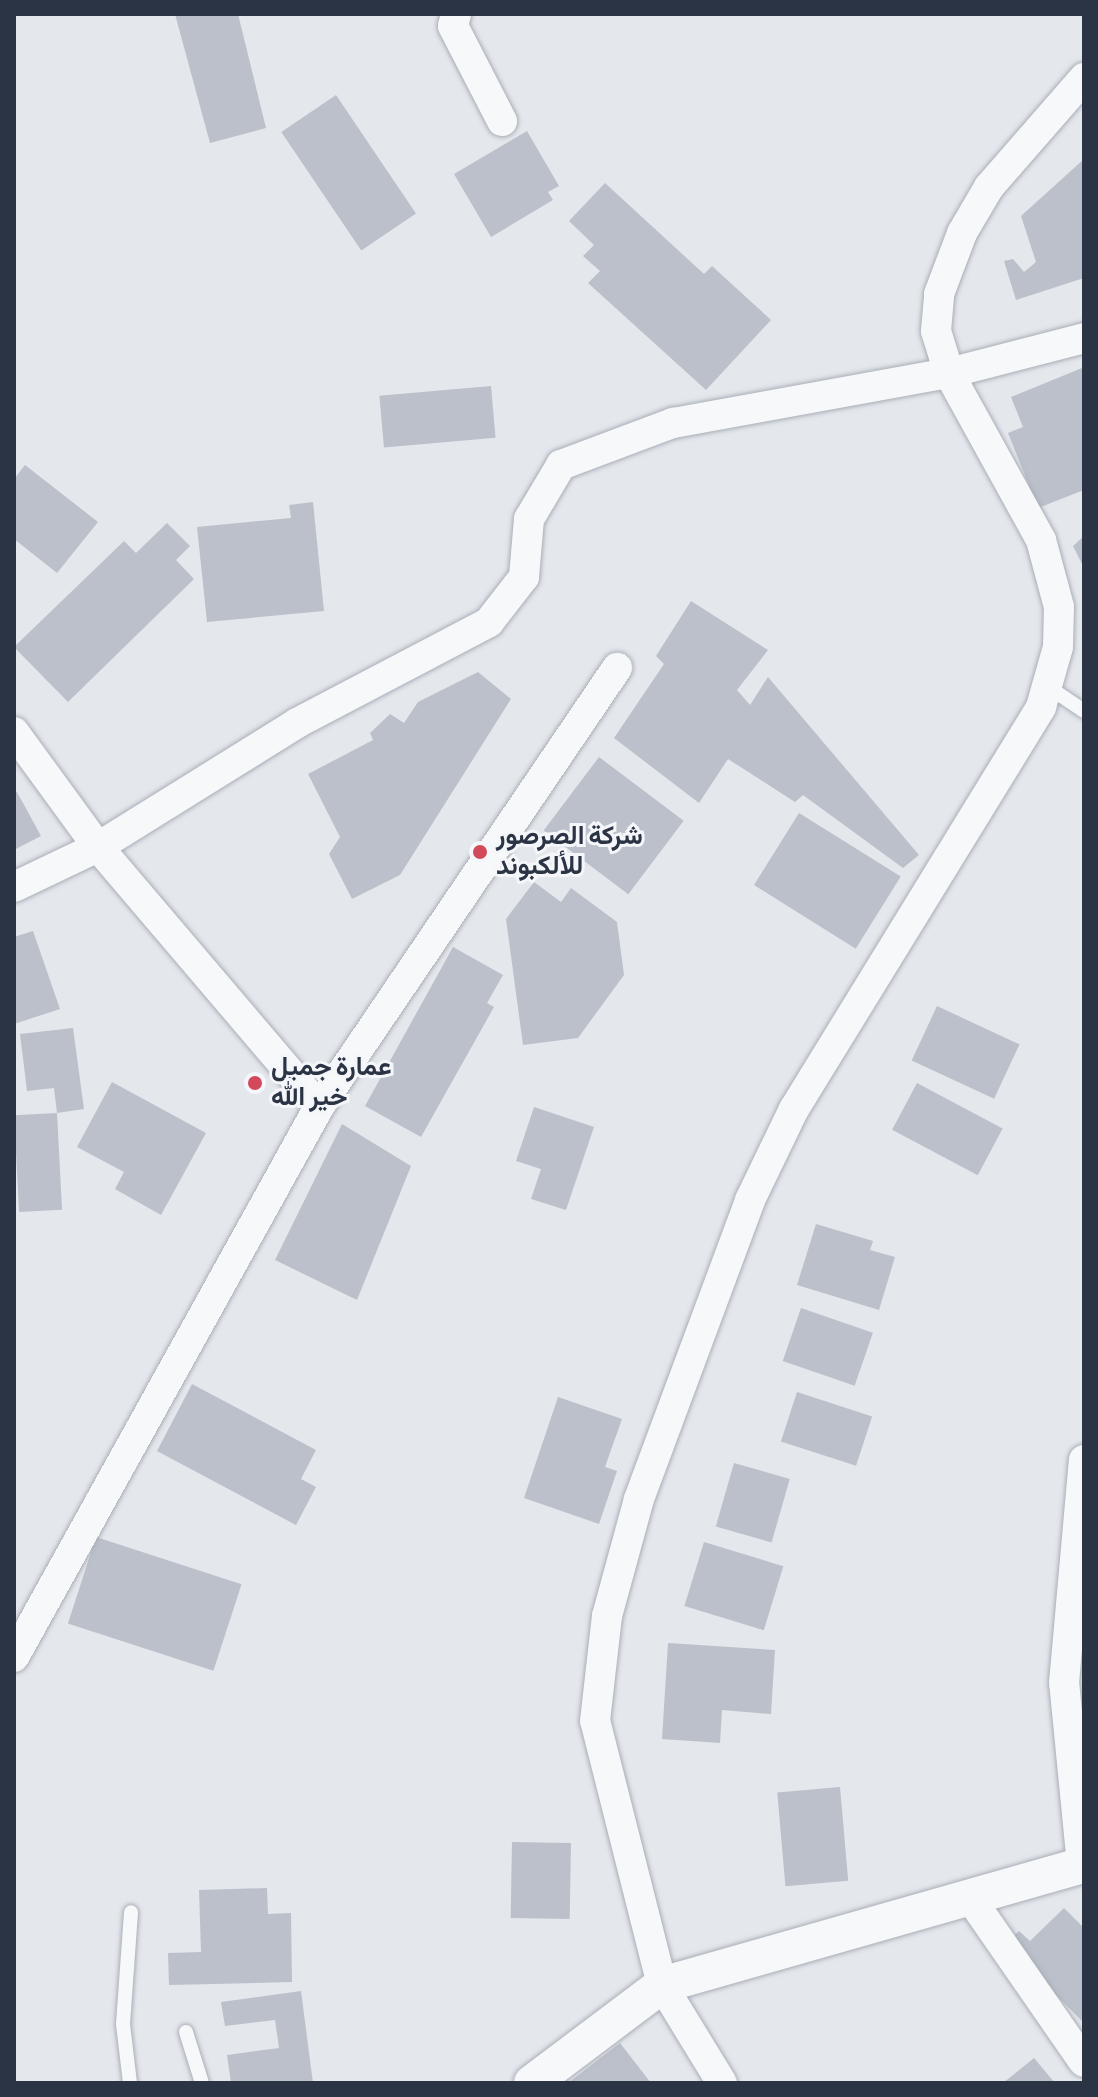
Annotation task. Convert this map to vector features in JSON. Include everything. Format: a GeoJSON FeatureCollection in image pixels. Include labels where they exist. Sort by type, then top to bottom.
{"type":"FeatureCollection","features":[{"type":"Feature","properties":{"kind":"street"},"geometry":{"type":"LineString","coordinates":[[456,14],[453,26],[502,121]]}},
{"type":"Feature","properties":{"kind":"street"},"geometry":{"type":"LineString","coordinates":[[722,2083],[662,1985],[595,1721],[607,1616],[639,1499],[671,1427],[719,1272],[794,1109],[1041,707],[1059,607],[1041,540],[949,373],[936,331],[938,306],[962,233],[989,187],[1084,78]]}},
{"type":"Feature","properties":{"kind":"street"},"geometry":{"type":"LineString","coordinates":[[14,887],[98,847],[297,723],[489,622],[524,577],[529,519],[561,465],[673,423],[949,373],[1084,338]]}},
{"type":"Feature","properties":{"kind":"street"},"geometry":{"type":"LineString","coordinates":[[14,1657],[319,1107],[617,668]]}},
{"type":"Feature","properties":{"kind":"street"},"geometry":{"type":"LineString","coordinates":[[14,732],[98,847],[319,1107]]}},
{"type":"Feature","properties":{"kind":"street"},"geometry":{"type":"LineString","coordinates":[[532,2083],[662,1985],[1083,1865],[1064,1683],[1084,1460]]}},
{"type":"Feature","properties":{"kind":"street"},"geometry":{"type":"LineString","coordinates":[[971,1899],[1084,2062]]}},
{"type":"Feature","properties":{"kind":"lane"},"geometry":{"type":"LineString","coordinates":[[1047,686],[1084,711]]}},
{"type":"Feature","properties":{"kind":"lane"},"geometry":{"type":"LineString","coordinates":[[130,2083],[123,2024],[131,1912]]}},
{"type":"Feature","properties":{"kind":"lane"},"geometry":{"type":"LineString","coordinates":[[186,2032],[202,2083]]}},
{"type":"Feature","properties":{"kind":"building"},"geometry":{"type":"Polygon","coordinates":[[[175,14],[238,14],[266,128],[210,143],[175,14]]]}},
{"type":"Feature","properties":{"kind":"building"},"geometry":{"type":"Polygon","coordinates":[[[336,95],[416,214],[361,250],[281,132],[336,95]]]}},
{"type":"Feature","properties":{"kind":"building"},"geometry":{"type":"Polygon","coordinates":[[[527,131],[559,186],[548,192],[553,200],[491,237],[454,174],[527,131]]]}},
{"type":"Feature","properties":{"kind":"building"},"geometry":{"type":"Polygon","coordinates":[[[1084,159],[1084,278],[1016,300],[1004,261],[1013,259],[1024,272],[1036,262],[1021,216],[1084,159]]]}},
{"type":"Feature","properties":{"kind":"building"},"geometry":{"type":"Polygon","coordinates":[[[605,183],[704,274],[712,266],[771,320],[706,390],[588,283],[600,271],[583,256],[594,245],[569,221],[605,183]]]}},
{"type":"Feature","properties":{"kind":"building"},"geometry":{"type":"Polygon","coordinates":[[[1082,368],[1084,490],[1038,508],[1008,433],[1023,427],[1011,397],[1082,368]]]}},
{"type":"Feature","properties":{"kind":"building"},"geometry":{"type":"Polygon","coordinates":[[[491,386],[496,438],[384,448],[379,396],[491,386]]]}},
{"type":"Feature","properties":{"kind":"building"},"geometry":{"type":"Polygon","coordinates":[[[25,465],[98,522],[57,573],[14,539],[14,479],[25,465]]]}},
{"type":"Feature","properties":{"kind":"building"},"geometry":{"type":"Polygon","coordinates":[[[313,502],[324,611],[207,622],[197,527],[291,518],[289,505],[313,502]]]}},
{"type":"Feature","properties":{"kind":"building"},"geometry":{"type":"Polygon","coordinates":[[[167,523],[190,546],[176,560],[194,579],[68,702],[14,647],[124,541],[136,553],[167,523]]]}},
{"type":"Feature","properties":{"kind":"building"},"geometry":{"type":"Polygon","coordinates":[[[1084,536],[1084,568],[1073,546],[1084,536]]]}},
{"type":"Feature","properties":{"kind":"building"},"geometry":{"type":"Polygon","coordinates":[[[691,601],[768,650],[737,690],[750,705],[768,677],[919,855],[903,868],[803,795],[795,802],[728,759],[699,803],[614,738],[664,664],[656,656],[691,601]]]}},
{"type":"Feature","properties":{"kind":"building"},"geometry":{"type":"Polygon","coordinates":[[[478,672],[511,699],[400,875],[352,899],[329,854],[340,837],[308,774],[373,740],[370,733],[390,714],[404,723],[418,702],[478,672]]]}},
{"type":"Feature","properties":{"kind":"building"},"geometry":{"type":"Polygon","coordinates":[[[599,757],[684,821],[628,894],[544,830],[599,757]]]}},
{"type":"Feature","properties":{"kind":"building"},"geometry":{"type":"Polygon","coordinates":[[[17,792],[41,836],[14,850],[14,793],[17,792]]]}},
{"type":"Feature","properties":{"kind":"building"},"geometry":{"type":"Polygon","coordinates":[[[799,813],[901,877],[856,949],[754,885],[799,813]]]}},
{"type":"Feature","properties":{"kind":"building"},"geometry":{"type":"Polygon","coordinates":[[[534,882],[561,902],[571,888],[617,922],[624,975],[578,1038],[523,1045],[506,919],[534,882]]]}},
{"type":"Feature","properties":{"kind":"building"},"geometry":{"type":"Polygon","coordinates":[[[33,931],[60,1009],[14,1024],[14,937],[33,931]]]}},
{"type":"Feature","properties":{"kind":"building"},"geometry":{"type":"Polygon","coordinates":[[[453,947],[503,975],[487,1003],[494,1007],[421,1137],[365,1106],[453,947]]]}},
{"type":"Feature","properties":{"kind":"building"},"geometry":{"type":"Polygon","coordinates":[[[937,1006],[1019,1044],[994,1099],[912,1060],[937,1006]]]}},
{"type":"Feature","properties":{"kind":"building"},"geometry":{"type":"Polygon","coordinates":[[[73,1028],[84,1109],[57,1113],[54,1088],[27,1091],[20,1034],[73,1028]]]}},
{"type":"Feature","properties":{"kind":"building"},"geometry":{"type":"Polygon","coordinates":[[[112,1082],[206,1133],[161,1215],[115,1189],[124,1172],[77,1147],[112,1082]]]}},
{"type":"Feature","properties":{"kind":"building"},"geometry":{"type":"Polygon","coordinates":[[[917,1083],[1003,1129],[978,1175],[892,1130],[917,1083]]]}},
{"type":"Feature","properties":{"kind":"building"},"geometry":{"type":"Polygon","coordinates":[[[534,1107],[594,1127],[566,1210],[531,1199],[541,1169],[516,1161],[534,1107]]]}},
{"type":"Feature","properties":{"kind":"building"},"geometry":{"type":"Polygon","coordinates":[[[57,1113],[62,1210],[19,1212],[14,1115],[57,1113]]]}},
{"type":"Feature","properties":{"kind":"building"},"geometry":{"type":"Polygon","coordinates":[[[342,1124],[411,1166],[357,1300],[275,1260],[342,1124]]]}},
{"type":"Feature","properties":{"kind":"building"},"geometry":{"type":"Polygon","coordinates":[[[816,1224],[873,1241],[870,1250],[895,1257],[879,1310],[797,1285],[816,1224]]]}},
{"type":"Feature","properties":{"kind":"building"},"geometry":{"type":"Polygon","coordinates":[[[801,1308],[873,1333],[855,1386],[783,1361],[801,1308]]]}},
{"type":"Feature","properties":{"kind":"building"},"geometry":{"type":"Polygon","coordinates":[[[192,1384],[316,1450],[301,1479],[316,1487],[296,1525],[157,1451],[192,1384]]]}},
{"type":"Feature","properties":{"kind":"building"},"geometry":{"type":"Polygon","coordinates":[[[797,1392],[872,1416],[856,1466],[781,1441],[797,1392]]]}},
{"type":"Feature","properties":{"kind":"building"},"geometry":{"type":"Polygon","coordinates":[[[558,1397],[622,1419],[605,1467],[617,1471],[599,1524],[524,1498],[558,1397]]]}},
{"type":"Feature","properties":{"kind":"building"},"geometry":{"type":"Polygon","coordinates":[[[734,1463],[790,1479],[772,1542],[716,1526],[734,1463]]]}},
{"type":"Feature","properties":{"kind":"building"},"geometry":{"type":"Polygon","coordinates":[[[96,1537],[242,1584],[213,1671],[68,1624],[96,1537]]]}},
{"type":"Feature","properties":{"kind":"building"},"geometry":{"type":"Polygon","coordinates":[[[704,1542],[783,1566],[764,1630],[684,1606],[704,1542]]]}},
{"type":"Feature","properties":{"kind":"building"},"geometry":{"type":"Polygon","coordinates":[[[668,1643],[775,1650],[771,1714],[722,1710],[720,1743],[662,1739],[668,1643]]]}},
{"type":"Feature","properties":{"kind":"building"},"geometry":{"type":"Polygon","coordinates":[[[840,1787],[848,1881],[785,1886],[777,1792],[840,1787]]]}},
{"type":"Feature","properties":{"kind":"building"},"geometry":{"type":"Polygon","coordinates":[[[512,1842],[571,1843],[570,1919],[511,1918],[512,1842]]]}},
{"type":"Feature","properties":{"kind":"building"},"geometry":{"type":"Polygon","coordinates":[[[267,1888],[268,1914],[291,1913],[292,1982],[169,1985],[168,1953],[201,1952],[199,1890],[267,1888]]]}},
{"type":"Feature","properties":{"kind":"building"},"geometry":{"type":"Polygon","coordinates":[[[1064,1908],[1084,1928],[1084,2023],[1005,1944],[1019,1931],[1030,1941],[1064,1908]]]}},
{"type":"Feature","properties":{"kind":"building"},"geometry":{"type":"Polygon","coordinates":[[[301,1991],[313,2083],[231,2083],[227,2055],[279,2048],[275,2020],[225,2026],[221,2002],[301,1991]]]}},
{"type":"Feature","properties":{"kind":"building"},"geometry":{"type":"Polygon","coordinates":[[[620,2043],[651,2083],[568,2083],[620,2043]]]}},
{"type":"Feature","properties":{"kind":"building"},"geometry":{"type":"Polygon","coordinates":[[[1034,2058],[1055,2083],[1003,2083],[1034,2058]]]}},
{"type":"Feature","properties":{"kind":"place","name":"شركة الصرصور للألكبوند"},"geometry":{"type":"Point","coordinates":[480,852]}},
{"type":"Feature","properties":{"kind":"place","name":"عمارة جميل خير الله"},"geometry":{"type":"Point","coordinates":[255,1083]}}]}
